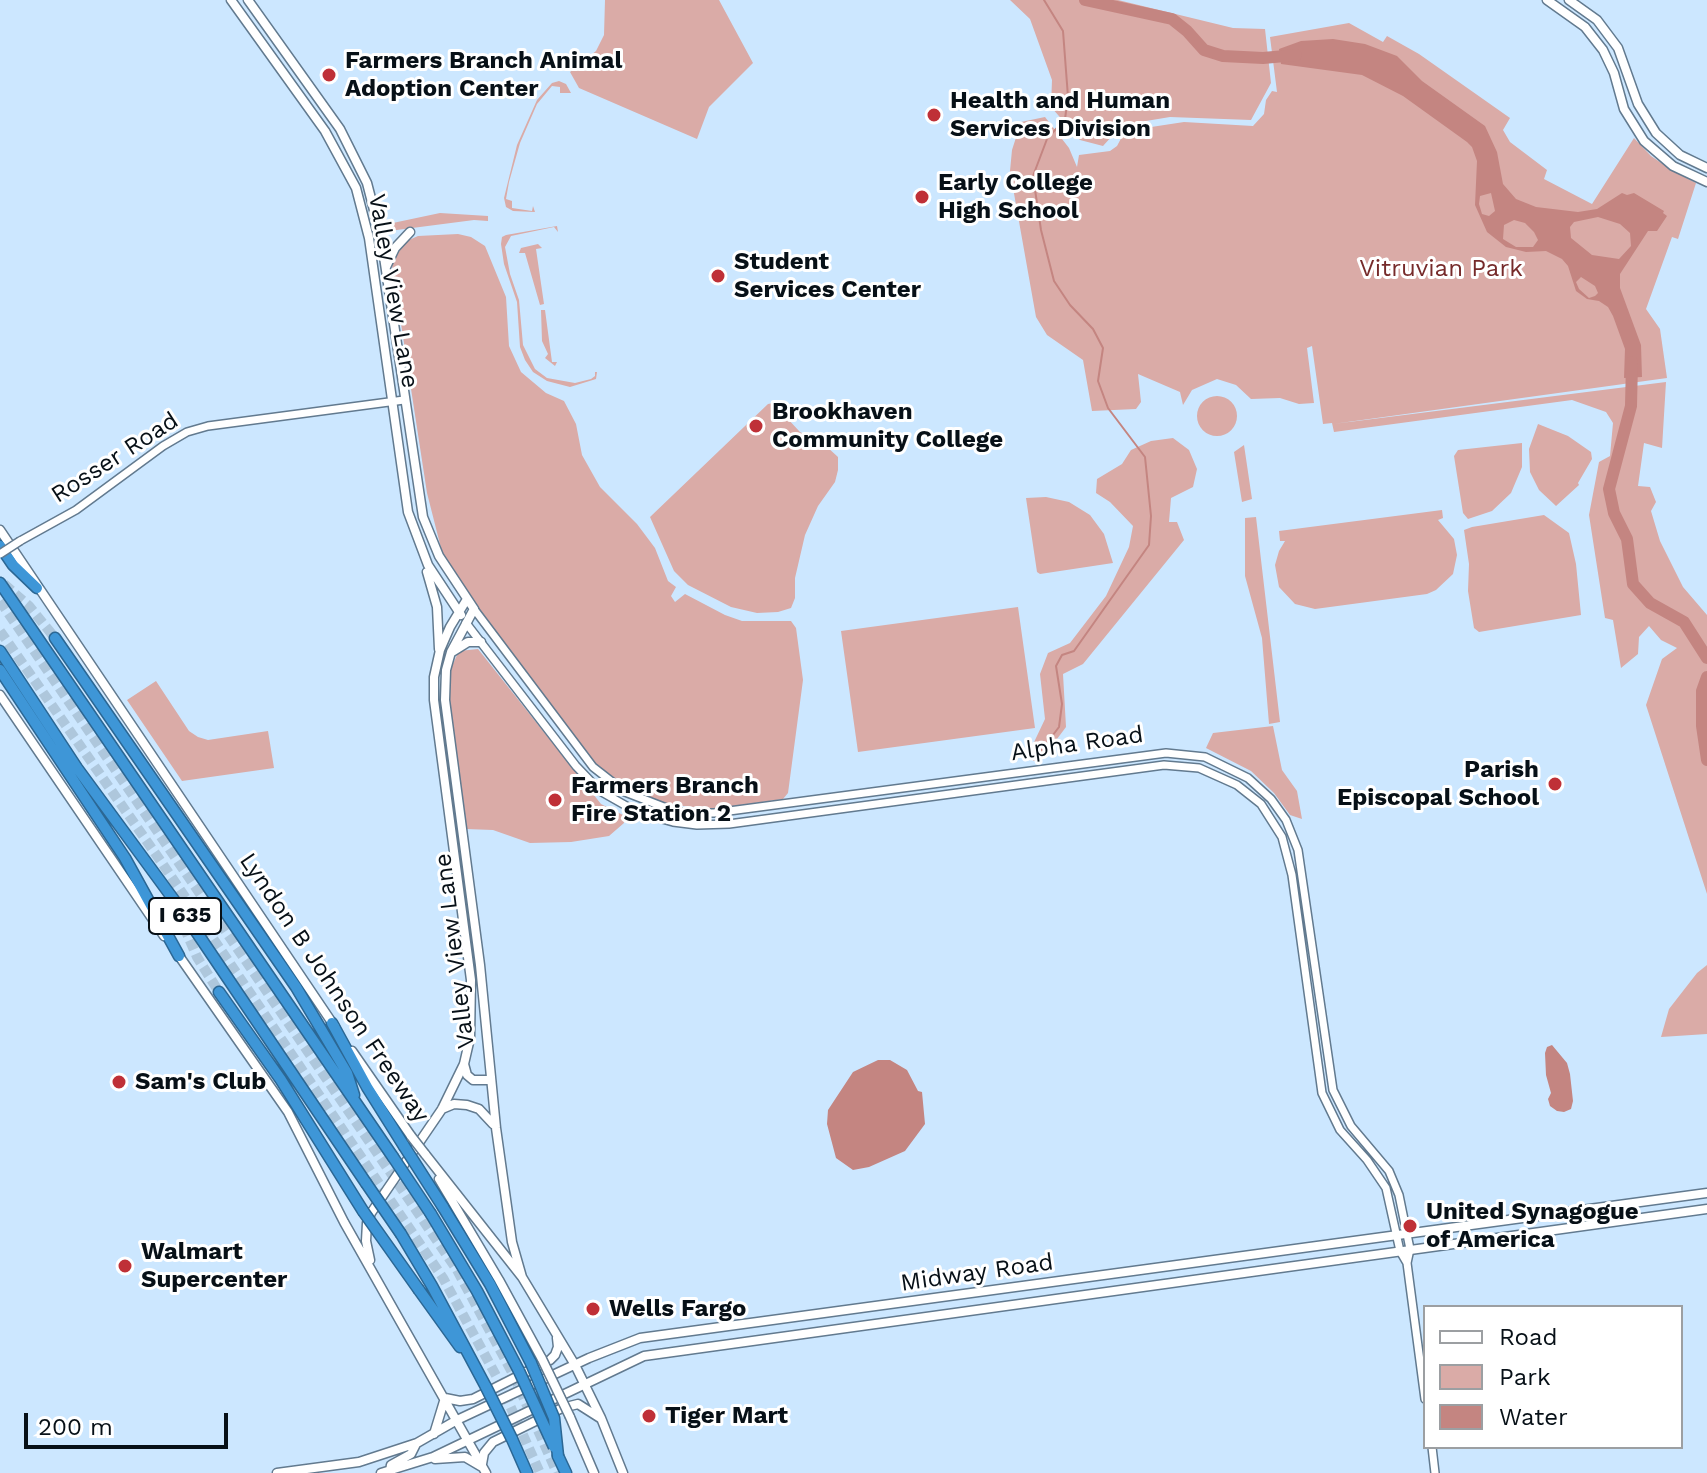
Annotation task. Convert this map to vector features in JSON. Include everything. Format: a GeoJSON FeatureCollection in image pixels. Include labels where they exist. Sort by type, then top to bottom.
{"type":"FeatureCollection","features":[{"type":"Feature","properties":{"kind":"highway"},"geometry":{"type":"LineString","coordinates":[[0,546],[13,565],[37,588]]}},
{"type":"Feature","properties":{"kind":"highway","name":"Lyndon B Johnson Freeway"},"geometry":{"type":"LineString","coordinates":[[0,583],[431,1214],[477,1291],[519,1371],[566,1473]]}},
{"type":"Feature","properties":{"kind":"highway"},"geometry":{"type":"LineString","coordinates":[[55,638],[296,987],[347,1073],[357,1104]]}},
{"type":"Feature","properties":{"kind":"highway","name":"I 635"},"geometry":{"type":"LineString","coordinates":[[0,651],[77,768],[185,915],[401,1234],[472,1360],[527,1473]]}},
{"type":"Feature","properties":{"kind":"highway"},"geometry":{"type":"LineString","coordinates":[[0,670],[118,846],[179,956]]}},
{"type":"Feature","properties":{"kind":"highway"},"geometry":{"type":"LineString","coordinates":[[219,992],[281,1080],[363,1211],[450,1335],[472,1360]]}},
{"type":"Feature","properties":{"kind":"highway"},"geometry":{"type":"LineString","coordinates":[[332,1023],[367,1087],[409,1146],[536,1361],[554,1418],[558,1456]]}},
{"type":"Feature","properties":{"kind":"main road","name":"Valley View Lane"},"geometry":{"type":"LineString","coordinates":[[231,0],[325,131],[356,188],[369,238],[408,512],[424,556],[466,623]]}},
{"type":"Feature","properties":{"kind":"main road","name":"Valley View Lane"},"geometry":{"type":"LineString","coordinates":[[248,0],[340,129],[360,165],[378,222],[423,517],[439,556],[474,609],[451,652],[446,670],[445,700],[477,987],[464,1064],[442,1109],[409,1146]]}},
{"type":"Feature","properties":{"kind":"main road"},"geometry":{"type":"LineString","coordinates":[[1547,0],[1585,27],[1595,38],[1609,61],[1624,109],[1660,157],[1683,172],[1707,182]]}},
{"type":"Feature","properties":{"kind":"main road"},"geometry":{"type":"LineString","coordinates":[[1569,0],[1597,20],[1608,33],[1623,57],[1646,119],[1663,141],[1689,160],[1707,168]]}},
{"type":"Feature","properties":{"kind":"main road"},"geometry":{"type":"LineString","coordinates":[[277,63],[288,56]]}},
{"type":"Feature","properties":{"kind":"main road"},"geometry":{"type":"LineString","coordinates":[[1683,172],[1689,160]]}},
{"type":"Feature","properties":{"kind":"main road"},"geometry":{"type":"LineString","coordinates":[[385,267],[395,248],[410,232]]}},
{"type":"Feature","properties":{"kind":"main road","name":"Lyndon B Johnson Freeway"},"geometry":{"type":"LineString","coordinates":[[0,530],[332,1023],[411,1136],[522,1277],[575,1365],[623,1473]]}},
{"type":"Feature","properties":{"kind":"main road"},"geometry":{"type":"LineString","coordinates":[[424,556],[437,607],[438,657]]}},
{"type":"Feature","properties":{"kind":"main road","name":"Valley View Lane"},"geometry":{"type":"LineString","coordinates":[[467,599],[438,657],[434,700],[512,1242],[522,1277]]}},
{"type":"Feature","properties":{"kind":"main road"},"geometry":{"type":"LineString","coordinates":[[451,652],[468,642],[481,642]]}},
{"type":"Feature","properties":{"kind":"main road","name":"Lyndon B Johnson Freeway"},"geometry":{"type":"LineString","coordinates":[[0,695],[150,917],[288,1112],[344,1222],[373,1268],[484,1470]]}},
{"type":"Feature","properties":{"kind":"main road"},"geometry":{"type":"LineString","coordinates":[[464,1064],[467,1075],[473,1080],[490,1080]]}},
{"type":"Feature","properties":{"kind":"main road"},"geometry":{"type":"LineString","coordinates":[[442,1109],[454,1104],[479,1109],[496,1128]]}},
{"type":"Feature","properties":{"kind":"main road","name":"Lyndon B Johnson Freeway"},"geometry":{"type":"LineString","coordinates":[[373,1268],[366,1241],[367,1223],[409,1146]]}},
{"type":"Feature","properties":{"kind":"main road"},"geometry":{"type":"LineString","coordinates":[[425,1154],[499,1280],[536,1361],[570,1417],[594,1473]]}},
{"type":"Feature","properties":{"kind":"main road","name":"Midway Road"},"geometry":{"type":"LineString","coordinates":[[277,1473],[359,1462],[417,1443],[457,1420],[640,1338],[1707,1193]]}},
{"type":"Feature","properties":{"kind":"main road","name":"Midway Road"},"geometry":{"type":"LineString","coordinates":[[386,1472],[468,1441],[644,1356],[1707,1209]]}},
{"type":"Feature","properties":{"kind":"main road"},"geometry":{"type":"LineString","coordinates":[[1575,1210],[1577,1227]]}},
{"type":"Feature","properties":{"kind":"main road"},"geometry":{"type":"LineString","coordinates":[[808,1316],[810,1332]]}},
{"type":"Feature","properties":{"kind":"main road"},"geometry":{"type":"LineString","coordinates":[[688,1332],[690,1349]]}},
{"type":"Feature","properties":{"kind":"main road"},"geometry":{"type":"LineString","coordinates":[[434,1434],[445,1398],[460,1401],[473,1399],[550,1360],[558,1347],[555,1333]]}},
{"type":"Feature","properties":{"kind":"main road"},"geometry":{"type":"LineString","coordinates":[[427,1459],[458,1456],[484,1470],[484,1453],[493,1442],[562,1408],[578,1404],[601,1418]]}},
{"type":"Feature","properties":{"kind":"main road"},"geometry":{"type":"LineString","coordinates":[[386,1472],[391,1465],[411,1454],[417,1443]]}},
{"type":"Feature","properties":{"kind":"street","name":"Rosser Road"},"geometry":{"type":"LineString","coordinates":[[0,554],[76,510],[187,432],[208,426],[404,400]]}},
{"type":"Feature","properties":{"kind":"street","name":"Alpha Road"},"geometry":{"type":"LineString","coordinates":[[474,609],[576,748],[601,775],[625,792],[677,811],[699,814],[723,812],[1166,753],[1193,754],[1248,778],[1271,799],[1294,836],[1302,868],[1333,1090],[1351,1126],[1395,1182],[1423,1384]]}},
{"type":"Feature","properties":{"kind":"street","name":"Alpha Road"},"geometry":{"type":"LineString","coordinates":[[466,623],[576,766],[600,791],[637,812],[673,822],[729,824],[1164,765],[1199,768],[1227,778],[1261,804],[1282,837],[1290,864],[1322,1093],[1340,1130],[1367,1160],[1386,1188],[1402,1235]]}},
{"type":"Feature","properties":{"kind":"street"},"geometry":{"type":"LineString","coordinates":[[1227,778],[1233,769]]}},
{"type":"Feature","properties":{"kind":"street"},"geometry":{"type":"LineString","coordinates":[[1261,804],[1271,810],[1287,835],[1294,836]]}},
{"type":"Feature","properties":{"kind":"street"},"geometry":{"type":"LineString","coordinates":[[1322,1093],[1333,1090]]}},
{"type":"Feature","properties":{"kind":"street"},"geometry":{"type":"LineString","coordinates":[[1432,1449],[1435,1473]]}},
{"type":"Feature","properties":{"kind":"green space"},"geometry":{"type":"Polygon","coordinates":[[[605,0],[719,0],[753,63],[709,107],[697,139],[579,88],[570,72],[596,51],[604,35],[605,0]]]}},
{"type":"Feature","properties":{"kind":"green space"},"geometry":{"type":"Polygon","coordinates":[[[1010,0],[1118,0],[1233,28],[1265,29],[1271,83],[1251,120],[1170,117],[1122,125],[1103,146],[1080,140],[1051,107],[1052,80],[1030,19],[1010,0]]]}},
{"type":"Feature","properties":{"kind":"green space","name":"Vitruvian Park"},"geometry":{"type":"Polygon","coordinates":[[[1349,23],[1383,42],[1387,36],[1419,54],[1510,118],[1503,130],[1510,142],[1547,170],[1544,179],[1592,204],[1634,138],[1651,156],[1696,183],[1678,239],[1672,237],[1646,309],[1660,329],[1667,378],[1333,424],[1666,382],[1662,448],[1644,443],[1638,486],[1650,487],[1656,502],[1651,511],[1660,541],[1683,587],[1707,615],[1707,894],[1646,705],[1662,659],[1677,648],[1661,640],[1649,626],[1639,637],[1638,654],[1621,668],[1613,620],[1605,618],[1589,515],[1599,462],[1610,456],[1613,423],[1606,412],[1572,400],[1334,432],[1332,423],[1323,424],[1312,346],[1307,348],[1314,403],[1299,404],[1280,398],[1251,399],[1236,385],[1217,379],[1192,390],[1183,405],[1180,392],[1138,374],[1141,402],[1136,409],[1092,411],[1083,360],[1047,335],[1036,317],[1010,171],[1012,150],[1021,122],[1045,117],[1069,148],[1077,167],[1079,155],[1110,151],[1117,146],[1125,131],[1184,122],[1253,126],[1264,114],[1266,100],[1272,91],[1277,92],[1270,37],[1349,23]]]}},
{"type":"Feature","properties":{"kind":"green space"},"geometry":{"type":"Polygon","coordinates":[[[559,81],[566,84],[571,93],[560,93],[560,87],[552,86],[537,104],[520,143],[509,182],[506,199],[512,201],[512,208],[532,211],[533,206],[535,212],[513,211],[506,207],[504,198],[517,145],[537,100],[552,83],[559,81]]]}},
{"type":"Feature","properties":{"kind":"green space"},"geometry":{"type":"Polygon","coordinates":[[[440,213],[488,216],[488,221],[474,220],[389,231],[388,224],[440,213]]]}},
{"type":"Feature","properties":{"kind":"green space"},"geometry":{"type":"Polygon","coordinates":[[[557,226],[558,232],[554,227],[511,236],[505,247],[519,300],[523,345],[535,369],[547,378],[575,383],[591,379],[597,372],[596,379],[570,387],[547,381],[533,372],[525,360],[520,347],[517,302],[504,264],[501,244],[502,237],[506,235],[557,226]]]}},
{"type":"Feature","properties":{"kind":"green space"},"geometry":{"type":"Polygon","coordinates":[[[458,234],[471,237],[485,246],[506,297],[509,346],[521,372],[546,393],[564,401],[576,424],[582,455],[600,487],[637,524],[655,548],[668,581],[676,587],[671,596],[675,602],[685,594],[742,621],[791,621],[796,628],[803,680],[788,793],[783,799],[712,809],[664,804],[627,788],[593,762],[470,597],[442,552],[427,493],[392,265],[398,245],[418,236],[458,234]]]}},
{"type":"Feature","properties":{"kind":"green space"},"geometry":{"type":"Polygon","coordinates":[[[538,244],[542,248],[536,249],[544,304],[540,305],[525,253],[519,253],[521,248],[538,244]]]}},
{"type":"Feature","properties":{"kind":"green space"},"geometry":{"type":"Polygon","coordinates":[[[541,310],[545,310],[552,362],[557,362],[555,366],[545,358],[548,354],[542,341],[541,310]]]}},
{"type":"Feature","properties":{"kind":"green space"},"geometry":{"type":"Polygon","coordinates":[[[1217,396],[1231,402],[1237,416],[1231,430],[1217,436],[1203,430],[1197,416],[1203,402],[1217,396]]]}},
{"type":"Feature","properties":{"kind":"green space"},"geometry":{"type":"Polygon","coordinates":[[[773,403],[800,432],[826,446],[838,457],[838,470],[835,482],[818,506],[805,535],[791,608],[757,613],[731,607],[688,585],[674,571],[650,517],[768,404],[773,403]]]}},
{"type":"Feature","properties":{"kind":"green space"},"geometry":{"type":"Polygon","coordinates":[[[1538,424],[1568,436],[1591,452],[1592,459],[1579,485],[1556,506],[1539,490],[1530,472],[1529,449],[1538,424]]]}},
{"type":"Feature","properties":{"kind":"green space"},"geometry":{"type":"Polygon","coordinates":[[[1173,438],[1189,450],[1197,469],[1193,487],[1171,498],[1169,522],[1177,522],[1184,540],[1083,664],[1063,674],[1066,727],[1045,755],[1027,757],[1045,719],[1040,674],[1048,653],[1070,643],[1106,596],[1129,547],[1133,526],[1110,502],[1096,493],[1097,479],[1122,464],[1131,450],[1151,441],[1173,438]]]}},
{"type":"Feature","properties":{"kind":"green space"},"geometry":{"type":"Polygon","coordinates":[[[1522,443],[1522,467],[1511,493],[1492,511],[1468,519],[1463,513],[1454,456],[1458,450],[1522,443]]]}},
{"type":"Feature","properties":{"kind":"green space"},"geometry":{"type":"Polygon","coordinates":[[[1244,445],[1252,499],[1242,502],[1234,452],[1244,445]]]}},
{"type":"Feature","properties":{"kind":"green space"},"geometry":{"type":"Polygon","coordinates":[[[1046,497],[1069,502],[1090,515],[1104,534],[1113,563],[1037,572],[1026,498],[1046,497]]]}},
{"type":"Feature","properties":{"kind":"green space"},"geometry":{"type":"Polygon","coordinates":[[[1442,510],[1443,518],[1438,520],[1454,539],[1457,555],[1453,574],[1436,590],[1427,594],[1315,609],[1295,604],[1279,587],[1275,565],[1285,541],[1280,541],[1279,531],[1442,510]]]}},
{"type":"Feature","properties":{"kind":"green space"},"geometry":{"type":"Polygon","coordinates":[[[1544,515],[1569,533],[1576,564],[1581,615],[1479,632],[1474,628],[1468,591],[1469,564],[1464,530],[1544,515]]]}},
{"type":"Feature","properties":{"kind":"green space"},"geometry":{"type":"Polygon","coordinates":[[[1256,517],[1280,722],[1269,724],[1262,638],[1245,576],[1245,518],[1256,517]]]}},
{"type":"Feature","properties":{"kind":"green space"},"geometry":{"type":"Polygon","coordinates":[[[1018,607],[1035,728],[858,752],[841,631],[1018,607]]]}},
{"type":"Feature","properties":{"kind":"green space"},"geometry":{"type":"Polygon","coordinates":[[[478,649],[601,804],[623,815],[624,823],[609,836],[571,842],[530,843],[493,830],[466,829],[448,690],[450,670],[459,651],[478,649]]]}},
{"type":"Feature","properties":{"kind":"green space"},"geometry":{"type":"Polygon","coordinates":[[[156,681],[189,731],[198,737],[208,740],[268,731],[274,768],[182,781],[127,700],[156,681]]]}},
{"type":"Feature","properties":{"kind":"green space"},"geometry":{"type":"Polygon","coordinates":[[[1273,726],[1282,770],[1297,791],[1302,819],[1290,815],[1274,793],[1251,771],[1206,748],[1213,733],[1273,726]]]}},
{"type":"Feature","properties":{"kind":"green space"},"geometry":{"type":"Polygon","coordinates":[[[1707,965],[1707,1034],[1661,1037],[1669,1009],[1707,965]]]}},
{"type":"Feature","properties":{"kind":"water"},"geometry":{"type":"Polygon","coordinates":[[[1333,39],[1365,44],[1397,56],[1422,81],[1485,126],[1497,152],[1503,184],[1516,199],[1536,207],[1578,212],[1597,209],[1622,193],[1634,193],[1664,211],[1667,216],[1657,231],[1648,231],[1620,274],[1620,288],[1641,345],[1642,377],[1624,378],[1625,349],[1613,316],[1608,307],[1599,301],[1587,299],[1576,291],[1568,266],[1562,259],[1546,251],[1526,252],[1506,247],[1487,232],[1475,205],[1477,161],[1467,142],[1403,96],[1362,75],[1281,64],[1279,49],[1301,41],[1333,39]],[[1491,193],[1480,196],[1482,214],[1489,216],[1495,211],[1491,193]],[[1598,217],[1574,222],[1570,227],[1571,238],[1592,255],[1619,259],[1631,246],[1630,233],[1620,224],[1598,217]],[[1514,220],[1504,225],[1503,239],[1516,247],[1533,247],[1538,240],[1525,223],[1514,220]],[[1581,277],[1576,282],[1589,298],[1598,293],[1595,286],[1581,277]]]}},
{"type":"Feature","properties":{"kind":"water"},"geometry":{"type":"Polygon","coordinates":[[[1552,1045],[1567,1063],[1570,1074],[1573,1101],[1571,1109],[1564,1112],[1550,1106],[1548,1099],[1551,1093],[1545,1053],[1547,1047],[1552,1045]]]}},
{"type":"Feature","properties":{"kind":"water"},"geometry":{"type":"Polygon","coordinates":[[[878,1060],[890,1060],[907,1070],[918,1091],[922,1092],[925,1124],[905,1151],[869,1167],[853,1170],[836,1158],[827,1124],[828,1110],[853,1072],[878,1060]]]}},
{"type":"Feature","properties":{"kind":"waterway"},"geometry":{"type":"LineString","coordinates":[[1034,760],[1059,727],[1062,704],[1056,666],[1062,655],[1074,651],[1149,545],[1151,516],[1145,457],[1108,408],[1098,381],[1103,348],[1093,329],[1070,305],[1054,281],[1041,230],[1033,176],[1047,139],[1065,119],[1068,97],[1063,31],[1044,0]]}},
{"type":"Feature","properties":{"kind":"waterway"},"geometry":{"type":"LineString","coordinates":[[1085,0],[1172,19],[1204,50],[1223,56],[1263,58],[1296,55]]}},
{"type":"Feature","properties":{"kind":"waterway"},"geometry":{"type":"LineString","coordinates":[[1632,362],[1631,406],[1609,489],[1614,513],[1627,539],[1633,584],[1650,603],[1684,622],[1707,658]]}},
{"type":"Feature","properties":{"kind":"waterway"},"geometry":{"type":"LineString","coordinates":[[1707,677],[1702,691],[1702,726],[1707,760]]}},
{"type":"Feature","properties":{"kind":"tunnel"},"geometry":{"type":"LineString","coordinates":[[4,584],[29,606],[55,638]]}},
{"type":"Feature","properties":{"kind":"tunnel"},"geometry":{"type":"LineString","coordinates":[[0,601],[457,1270],[513,1374],[557,1473]]}},
{"type":"Feature","properties":{"kind":"tunnel"},"geometry":{"type":"LineString","coordinates":[[0,631],[162,863],[443,1278],[499,1381],[540,1473]]}},
{"type":"Feature","properties":{"kind":"tunnel"},"geometry":{"type":"LineString","coordinates":[[172,899],[197,957],[219,992]]}},
{"type":"Feature","properties":{"kind":"place","name":"Farmers Branch Animal Adoption Center"},"geometry":{"type":"Point","coordinates":[329,75]}},
{"type":"Feature","properties":{"kind":"place","name":"Health and Human Services Division"},"geometry":{"type":"Point","coordinates":[934,115]}},
{"type":"Feature","properties":{"kind":"place","name":"Early College High School"},"geometry":{"type":"Point","coordinates":[922,197]}},
{"type":"Feature","properties":{"kind":"place","name":"Student Services Center"},"geometry":{"type":"Point","coordinates":[718,276]}},
{"type":"Feature","properties":{"kind":"place","name":"Brookhaven Community College"},"geometry":{"type":"Point","coordinates":[756,426]}},
{"type":"Feature","properties":{"kind":"place","name":"Parish Episcopal School"},"geometry":{"type":"Point","coordinates":[1555,784]}},
{"type":"Feature","properties":{"kind":"place","name":"Farmers Branch Fire Station 2"},"geometry":{"type":"Point","coordinates":[555,800]}},
{"type":"Feature","properties":{"kind":"place","name":"Sam's Club"},"geometry":{"type":"Point","coordinates":[119,1082]}},
{"type":"Feature","properties":{"kind":"place","name":"United Synagogue of America"},"geometry":{"type":"Point","coordinates":[1410,1226]}},
{"type":"Feature","properties":{"kind":"place","name":"Walmart Supercenter"},"geometry":{"type":"Point","coordinates":[125,1266]}},
{"type":"Feature","properties":{"kind":"place","name":"Wells Fargo"},"geometry":{"type":"Point","coordinates":[593,1309]}},
{"type":"Feature","properties":{"kind":"place","name":"Tiger Mart"},"geometry":{"type":"Point","coordinates":[649,1416]}}]}
